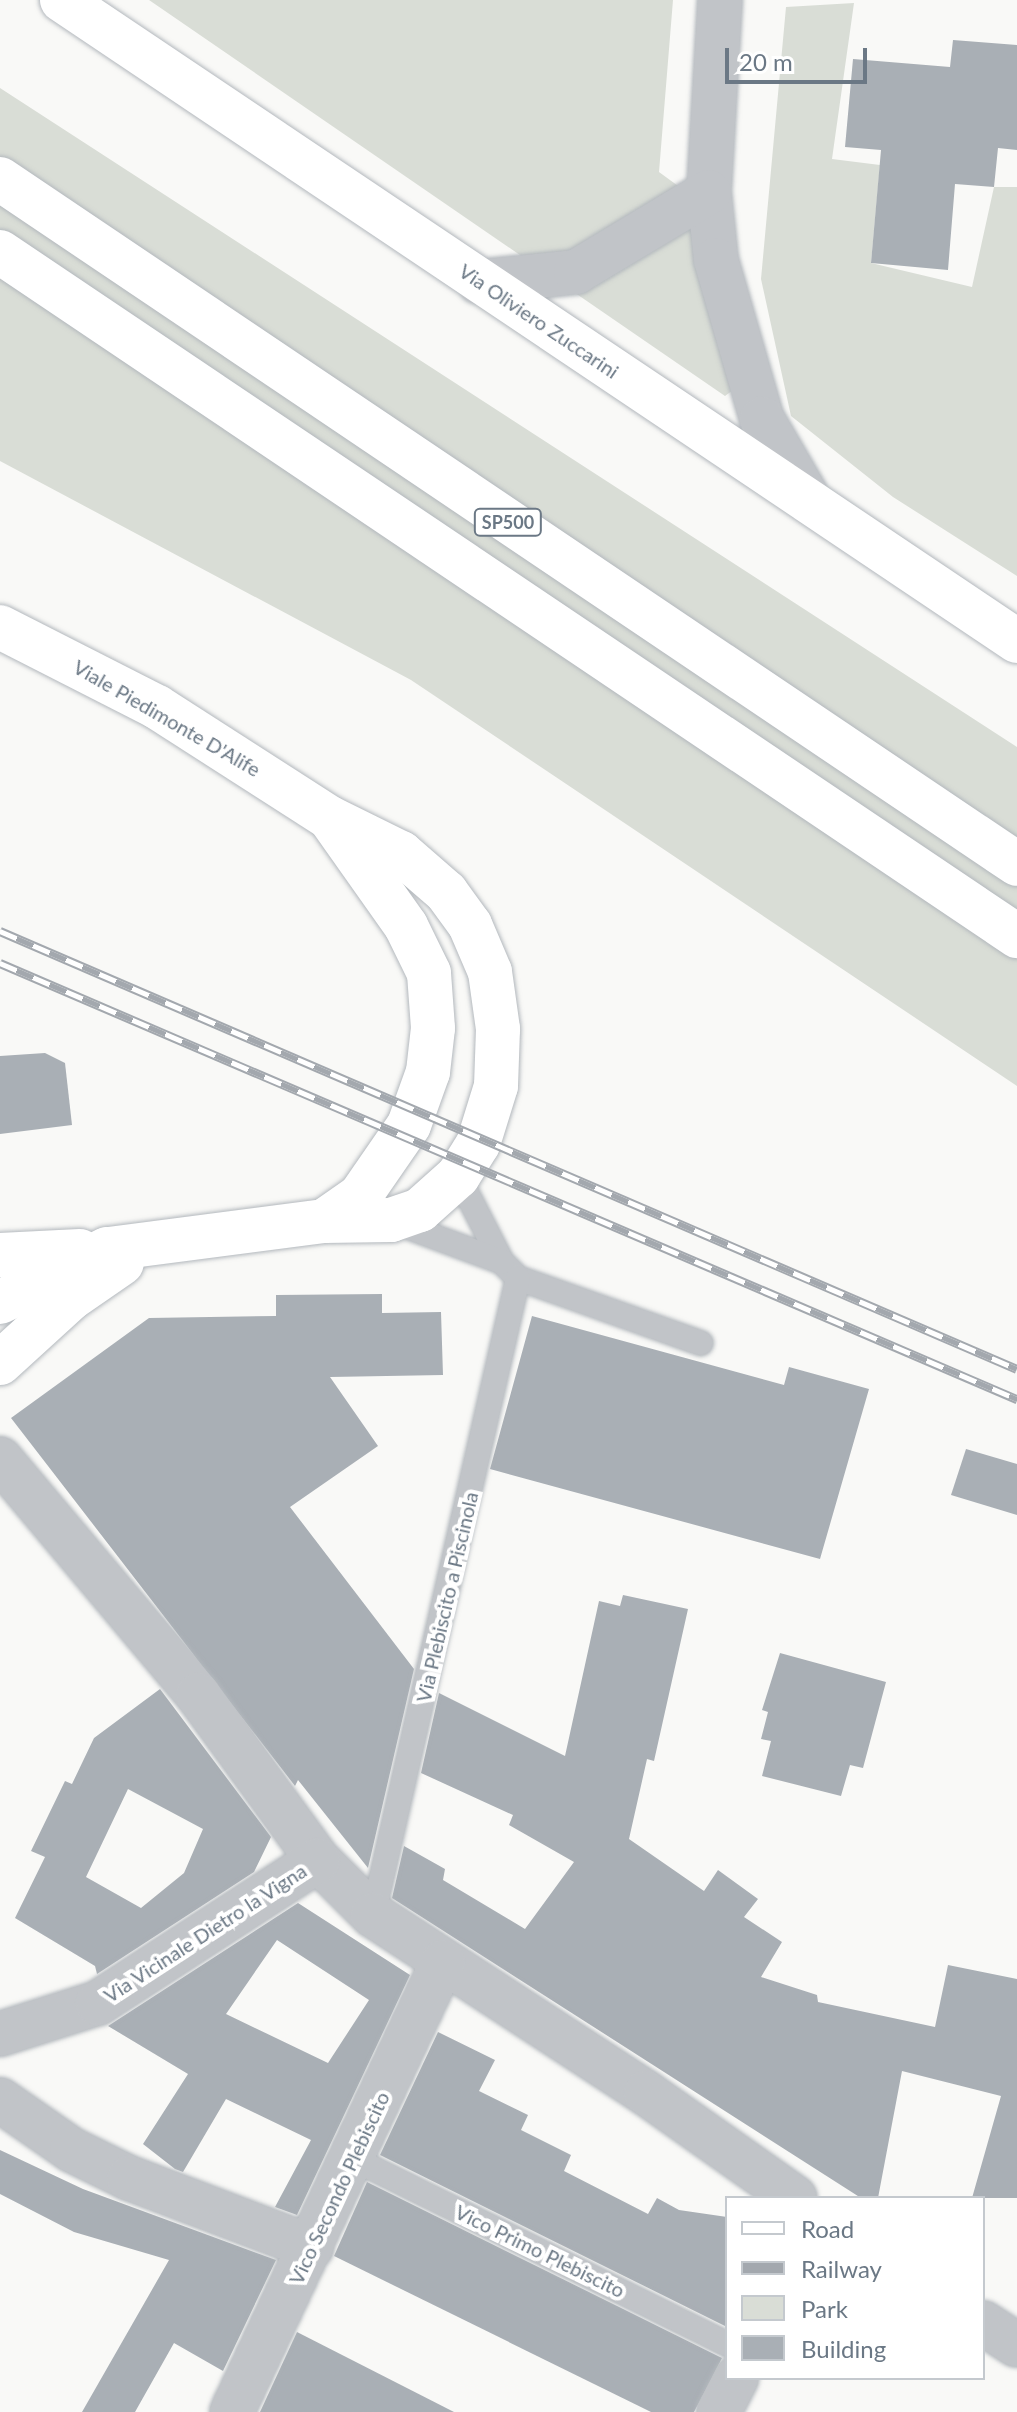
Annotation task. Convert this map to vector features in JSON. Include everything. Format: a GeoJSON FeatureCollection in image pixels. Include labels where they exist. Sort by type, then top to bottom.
{"type":"FeatureCollection","features":[{"type":"Feature","properties":{"kind":"main road","name":"Via Oliviero Zuccarini"},"geometry":{"type":"LineString","coordinates":[[62,0],[1017,641]]}},
{"type":"Feature","properties":{"kind":"main road","name":"SP500"},"geometry":{"type":"LineString","coordinates":[[0,179],[1017,864]]}},
{"type":"Feature","properties":{"kind":"main road","name":"SP500"},"geometry":{"type":"LineString","coordinates":[[0,252],[1017,936]]}},
{"type":"Feature","properties":{"kind":"main road","name":"Viale Piedimonte D'Alife"},"geometry":{"type":"LineString","coordinates":[[0,627],[157,707],[330,818],[401,853],[446,892],[470,925],[490,972],[496,1086],[478,1144],[458,1176],[420,1210],[391,1220],[324,1221],[107,1249],[0,1302]]}},
{"type":"Feature","properties":{"kind":"main road","name":"Viale Piedimonte D'Alife"},"geometry":{"type":"LineString","coordinates":[[324,1221],[360,1196],[409,1125],[428,1072],[433,1028],[429,973],[406,926],[330,818]]}},
{"type":"Feature","properties":{"kind":"main road","name":"Viale Piedimonte D'Alife"},"geometry":{"type":"LineString","coordinates":[[0,1363],[70,1299],[150,1243]]}},
{"type":"Feature","properties":{"kind":"main road"},"geometry":{"type":"LineString","coordinates":[[0,1255],[107,1249]]}},
{"type":"Feature","properties":{"kind":"street"},"geometry":{"type":"LineString","coordinates":[[720,0],[709,192],[736,346],[762,419],[809,500]]}},
{"type":"Feature","properties":{"kind":"street"},"geometry":{"type":"LineString","coordinates":[[479,282],[576,272],[709,192]]}},
{"type":"Feature","properties":{"kind":"street"},"geometry":{"type":"LineString","coordinates":[[0,1459],[198,1695],[318,1860],[373,1915],[646,2093],[792,2196]]}},
{"type":"Feature","properties":{"kind":"street","name":"Via Vicinale Dietro la Vigna"},"geometry":{"type":"LineString","coordinates":[[0,2034],[98,2003],[318,1860]]}},
{"type":"Feature","properties":{"kind":"street","name":"Vico Secondo Plebiscito"},"geometry":{"type":"LineString","coordinates":[[232,2412],[354,2159],[443,1962]]}},
{"type":"Feature","properties":{"kind":"street"},"geometry":{"type":"LineString","coordinates":[[0,2100],[72,2150],[129,2178],[311,2247]]}},
{"type":"Feature","properties":{"kind":"street"},"geometry":{"type":"LineString","coordinates":[[985,2324],[1017,2345]]}},
{"type":"Feature","properties":{"kind":"street"},"geometry":{"type":"LineString","coordinates":[[719,2412],[735,2380]]}},
{"type":"Feature","properties":{"kind":"lane"},"geometry":{"type":"LineString","coordinates":[[458,1176],[510,1270]]}},
{"type":"Feature","properties":{"kind":"lane"},"geometry":{"type":"LineString","coordinates":[[391,1220],[510,1270],[701,1343]]}},
{"type":"Feature","properties":{"kind":"lane","name":"Via Plebiscito a Piscinola"},"geometry":{"type":"LineString","coordinates":[[373,1915],[510,1270]]}},
{"type":"Feature","properties":{"kind":"lane","name":"Vico Primo Plebiscito"},"geometry":{"type":"LineString","coordinates":[[354,2159],[725,2343]]}},
{"type":"Feature","properties":{"kind":"green space"},"geometry":{"type":"Polygon","coordinates":[[[149,0],[673,0],[659,172],[711,210],[748,379],[725,396],[149,0]]]}},
{"type":"Feature","properties":{"kind":"green space"},"geometry":{"type":"Polygon","coordinates":[[[854,3],[832,159],[880,165],[871,263],[972,287],[994,187],[1017,187],[1017,576],[893,497],[791,416],[761,279],[786,7],[854,3]]]}},
{"type":"Feature","properties":{"kind":"green space"},"geometry":{"type":"Polygon","coordinates":[[[0,88],[1017,747],[1017,1086],[411,680],[0,461],[0,88]]]}},
{"type":"Feature","properties":{"kind":"building"},"geometry":{"type":"Polygon","coordinates":[[[953,40],[1017,45],[1017,150],[998,148],[994,187],[955,184],[948,270],[871,263],[881,150],[845,147],[853,59],[950,67],[953,40]]]}},
{"type":"Feature","properties":{"kind":"building"},"geometry":{"type":"Polygon","coordinates":[[[45,1053],[65,1063],[72,1125],[0,1134],[0,1056],[45,1053]]]}},
{"type":"Feature","properties":{"kind":"building"},"geometry":{"type":"Polygon","coordinates":[[[382,1294],[382,1313],[441,1312],[443,1375],[330,1377],[378,1446],[290,1507],[414,1669],[368,1868],[298,1780],[295,1786],[11,1418],[149,1318],[276,1316],[276,1295],[382,1294]]]}},
{"type":"Feature","properties":{"kind":"building"},"geometry":{"type":"Polygon","coordinates":[[[532,1316],[784,1385],[789,1367],[869,1389],[820,1559],[490,1469],[532,1316]]]}},
{"type":"Feature","properties":{"kind":"building"},"geometry":{"type":"Polygon","coordinates":[[[966,1449],[1017,1464],[1017,1515],[951,1495],[966,1449]]]}},
{"type":"Feature","properties":{"kind":"building"},"geometry":{"type":"Polygon","coordinates":[[[623,1595],[688,1609],[654,1761],[647,1759],[629,1839],[704,1891],[718,1870],[758,1899],[744,1917],[782,1942],[761,1977],[817,1995],[818,2002],[935,2027],[948,1965],[1017,1979],[1017,2198],[973,2196],[1001,2096],[902,2071],[878,2196],[858,2196],[392,1898],[404,1846],[445,1869],[443,1880],[525,1929],[574,1862],[509,1825],[513,1815],[421,1773],[439,1693],[565,1756],[599,1601],[620,1606],[623,1595]]]}},
{"type":"Feature","properties":{"kind":"building"},"geometry":{"type":"Polygon","coordinates":[[[780,1653],[886,1682],[863,1768],[850,1765],[841,1796],[762,1776],[771,1741],[761,1739],[768,1712],[762,1710],[780,1653]]]}},
{"type":"Feature","properties":{"kind":"building"},"geometry":{"type":"Polygon","coordinates":[[[160,1689],[271,1837],[254,1872],[97,1974],[95,1966],[15,1918],[45,1857],[31,1851],[65,1781],[72,1784],[94,1738],[160,1689]],[[128,1789],[86,1877],[141,1908],[184,1873],[203,1829],[128,1789]]]}},
{"type":"Feature","properties":{"kind":"building"},"geometry":{"type":"Polygon","coordinates":[[[298,1903],[410,1975],[297,2215],[275,2207],[311,2140],[226,2099],[183,2172],[175,2169],[143,2144],[188,2074],[108,2026],[298,1903]],[[277,1940],[226,2014],[328,2063],[369,2000],[277,1940]]]}},
{"type":"Feature","properties":{"kind":"building"},"geometry":{"type":"Polygon","coordinates":[[[438,2032],[495,2060],[479,2091],[528,2115],[521,2130],[571,2155],[564,2171],[648,2214],[657,2198],[679,2210],[725,2217],[725,2326],[380,2155],[438,2032]]]}},
{"type":"Feature","properties":{"kind":"building"},"geometry":{"type":"Polygon","coordinates":[[[0,2150],[83,2189],[276,2260],[223,2371],[174,2343],[135,2412],[82,2412],[169,2260],[74,2232],[0,2194],[0,2150]]]}},
{"type":"Feature","properties":{"kind":"building"},"geometry":{"type":"Polygon","coordinates":[[[367,2182],[722,2358],[694,2412],[651,2412],[334,2256],[367,2182]]]}},
{"type":"Feature","properties":{"kind":"building"},"geometry":{"type":"Polygon","coordinates":[[[297,2332],[454,2412],[260,2412],[297,2332]]]}},
{"type":"Feature","properties":{"kind":"railway"},"geometry":{"type":"LineString","coordinates":[[0,931],[1017,1369]]}},
{"type":"Feature","properties":{"kind":"railway"},"geometry":{"type":"LineString","coordinates":[[0,963],[1017,1399]]}}]}
